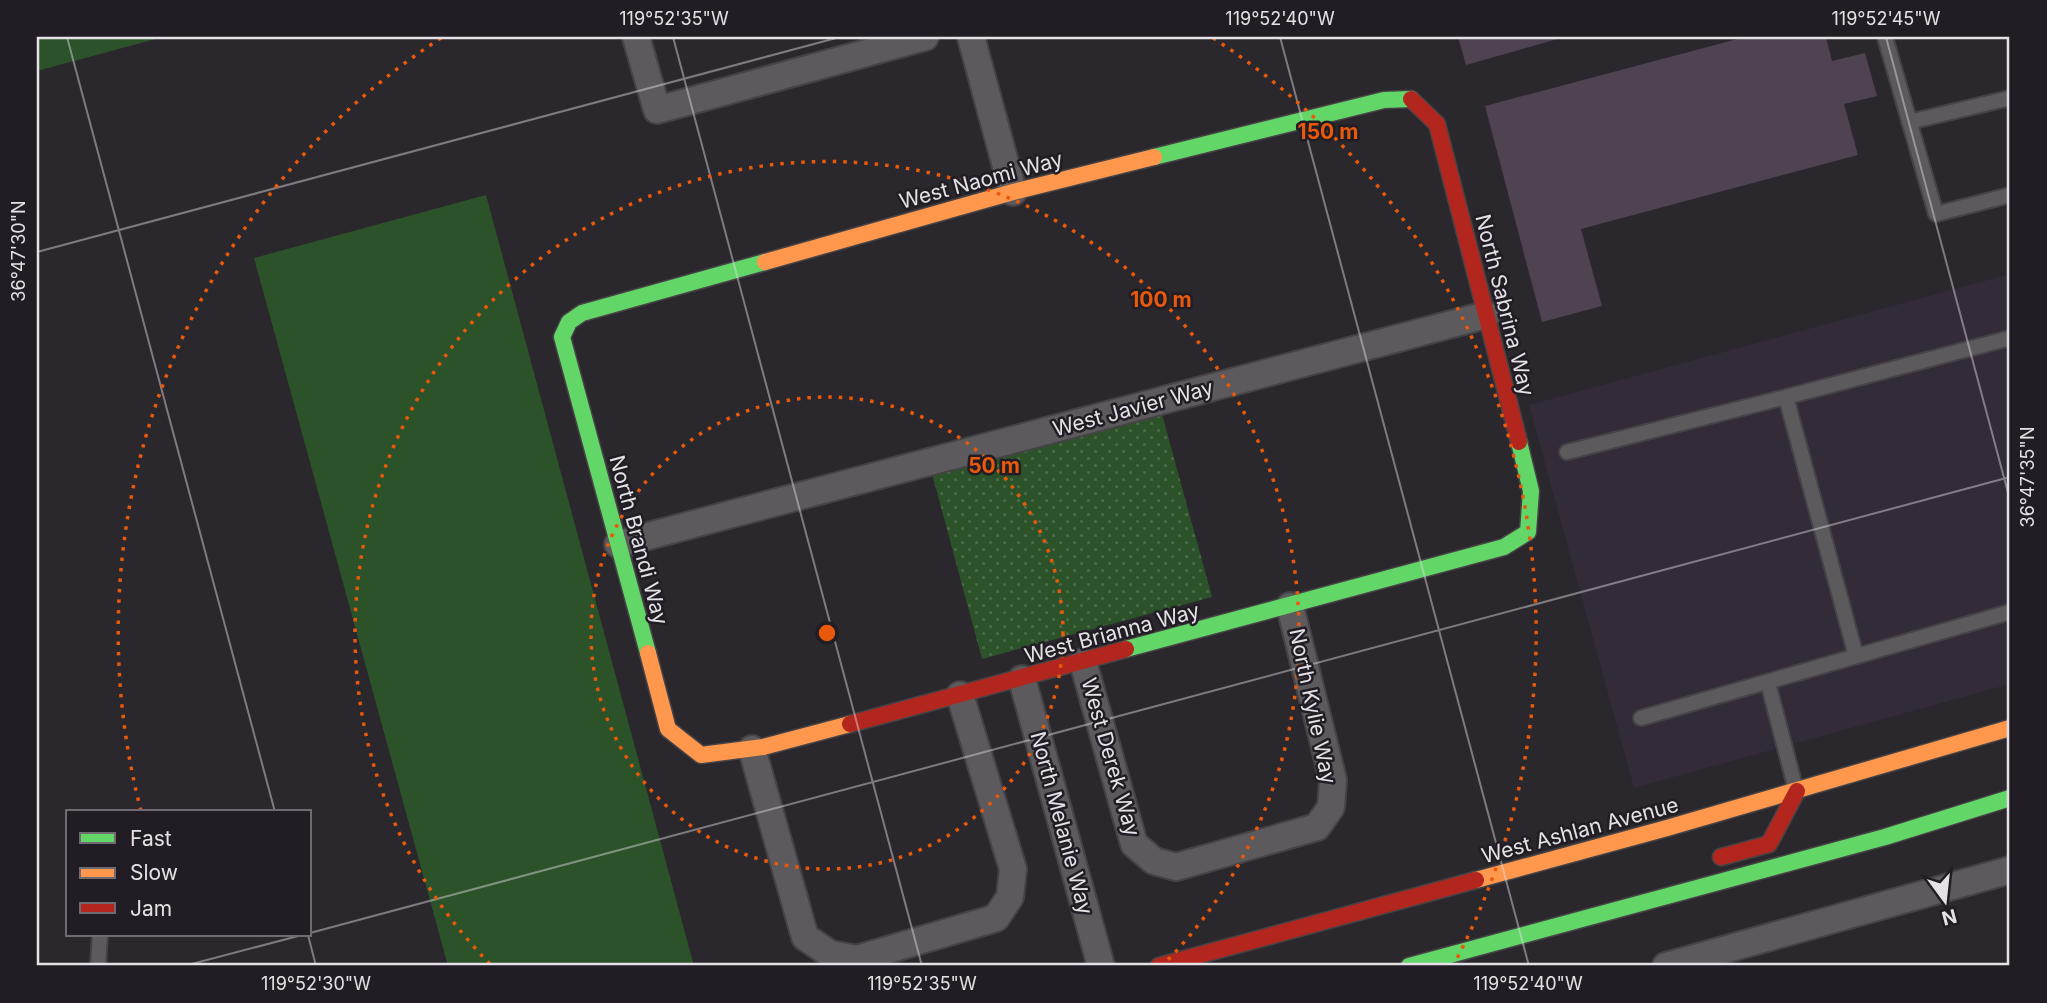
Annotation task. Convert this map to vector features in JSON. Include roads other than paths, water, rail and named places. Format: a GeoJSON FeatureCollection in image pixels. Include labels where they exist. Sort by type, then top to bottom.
{"type":"FeatureCollection","features":[{"type":"Feature","properties":{"kind":"street"},"geometry":{"type":"LineString","coordinates":[[636,37],[657,110],[925,37]]}},
{"type":"Feature","properties":{"kind":"street"},"geometry":{"type":"LineString","coordinates":[[971,37],[1013,192]]}},
{"type":"Feature","properties":{"kind":"street","name":"West Naomi Way"},"geometry":{"type":"LineString","coordinates":[[569,322],[582,313],[1013,192],[1384,100],[1410,99]]}},
{"type":"Feature","properties":{"kind":"street","name":"North Sabrina Way"},"geometry":{"type":"LineString","coordinates":[[1410,99],[1437,124],[1531,491],[1528,532]]}},
{"type":"Feature","properties":{"kind":"street","name":"West Javier Way"},"geometry":{"type":"LineString","coordinates":[[618,544],[1486,315]]}},
{"type":"Feature","properties":{"kind":"street","name":"North Brandi Way"},"geometry":{"type":"LineString","coordinates":[[569,322],[562,337],[668,729],[701,755]]}},
{"type":"Feature","properties":{"kind":"street","name":"West Brianna Way"},"geometry":{"type":"LineString","coordinates":[[701,755],[752,749],[1022,679],[1504,547],[1528,532]]}},
{"type":"Feature","properties":{"kind":"street","name":"North Kylie Way"},"geometry":{"type":"LineString","coordinates":[[1290,606],[1333,780],[1331,807]]}},
{"type":"Feature","properties":{"kind":"street","name":"West Derek Way"},"geometry":{"type":"LineString","coordinates":[[1083,662],[1134,844],[1154,861],[1176,867],[1317,827],[1331,807]]}},
{"type":"Feature","properties":{"kind":"street","name":"North Melanie Way"},"geometry":{"type":"LineString","coordinates":[[1022,679],[1101,966]]}},
{"type":"Feature","properties":{"kind":"street"},"geometry":{"type":"LineString","coordinates":[[752,749],[805,937],[830,954],[857,959],[996,918],[1010,897],[1013,869],[960,695]]}},
{"type":"Feature","properties":{"kind":"street","name":"West Ashlan Avenue"},"geometry":{"type":"LineString","coordinates":[[1159,966],[1797,791],[2010,728]]}},
{"type":"Feature","properties":{"kind":"street"},"geometry":{"type":"LineString","coordinates":[[1702,862],[1769,844],[1797,791]]}},
{"type":"Feature","properties":{"kind":"street"},"geometry":{"type":"LineString","coordinates":[[1409,966],[1885,837],[2010,798]]}},
{"type":"Feature","properties":{"kind":"street"},"geometry":{"type":"LineString","coordinates":[[1666,966],[2010,870]]}},
{"type":"Feature","properties":{"kind":"street"},"geometry":{"type":"LineString","coordinates":[[1545,930],[1573,904]]}},
{"type":"Feature","properties":{"kind":"lane"},"geometry":{"type":"LineString","coordinates":[[1885,37],[1936,214],[2010,195]]}},
{"type":"Feature","properties":{"kind":"lane"},"geometry":{"type":"LineString","coordinates":[[1909,122],[2010,98]]}},
{"type":"Feature","properties":{"kind":"lane"},"geometry":{"type":"LineString","coordinates":[[1567,452],[2010,338]]}},
{"type":"Feature","properties":{"kind":"lane"},"geometry":{"type":"LineString","coordinates":[[1786,397],[1856,656]]}},
{"type":"Feature","properties":{"kind":"lane"},"geometry":{"type":"LineString","coordinates":[[1641,718],[2010,612]]}},
{"type":"Feature","properties":{"kind":"lane"},"geometry":{"type":"LineString","coordinates":[[1768,683],[1797,791]]}},
{"type":"Feature","properties":{"kind":"lane"},"geometry":{"type":"LineString","coordinates":[[98,966],[100,936]]}}]}
